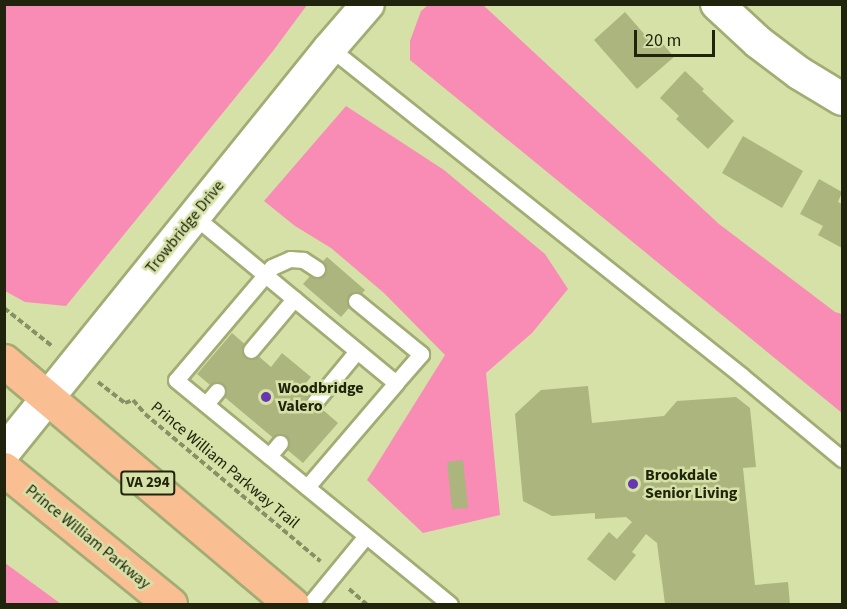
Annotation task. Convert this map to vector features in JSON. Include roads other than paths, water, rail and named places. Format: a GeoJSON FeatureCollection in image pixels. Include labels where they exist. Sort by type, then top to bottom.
{"type":"FeatureCollection","features":[{"type":"Feature","properties":{"kind":"highway","name":"VA 294"},"geometry":{"type":"LineString","coordinates":[[4,361],[292,604]]}},
{"type":"Feature","properties":{"kind":"highway","name":"Prince William Parkway"},"geometry":{"type":"LineString","coordinates":[[4,469],[171,604]]}},
{"type":"Feature","properties":{"kind":"street","name":"Trowbridge Drive"},"geometry":{"type":"LineString","coordinates":[[4,452],[368,4]]}},
{"type":"Feature","properties":{"kind":"street"},"geometry":{"type":"LineString","coordinates":[[717,4],[766,49],[799,73],[843,99]]}},
{"type":"Feature","properties":{"kind":"lane"},"geometry":{"type":"LineString","coordinates":[[330,48],[734,369],[843,459]]}},
{"type":"Feature","properties":{"kind":"lane"},"geometry":{"type":"LineString","coordinates":[[194,216],[396,383]]}},
{"type":"Feature","properties":{"kind":"lane"},"geometry":{"type":"LineString","coordinates":[[316,269],[303,260],[290,259],[280,262],[264,274],[176,380],[450,604]]}},
{"type":"Feature","properties":{"kind":"lane"},"geometry":{"type":"LineString","coordinates":[[251,350],[294,299]]}},
{"type":"Feature","properties":{"kind":"lane"},"geometry":{"type":"LineString","coordinates":[[307,487],[421,354],[356,301]]}},
{"type":"Feature","properties":{"kind":"lane"},"geometry":{"type":"LineString","coordinates":[[314,402],[357,351]]}},
{"type":"Feature","properties":{"kind":"lane"},"geometry":{"type":"LineString","coordinates":[[206,404],[217,391]]}},
{"type":"Feature","properties":{"kind":"lane"},"geometry":{"type":"LineString","coordinates":[[269,456],[280,443]]}},
{"type":"Feature","properties":{"kind":"lane"},"geometry":{"type":"LineString","coordinates":[[310,604],[366,536]]}},
{"type":"Feature","properties":{"kind":"place","name":"Woodbridge Valero"},"geometry":{"type":"Point","coordinates":[266,397]}},
{"type":"Feature","properties":{"kind":"place","name":"Brookdale Senior Living"},"geometry":{"type":"Point","coordinates":[633,484]}}]}
